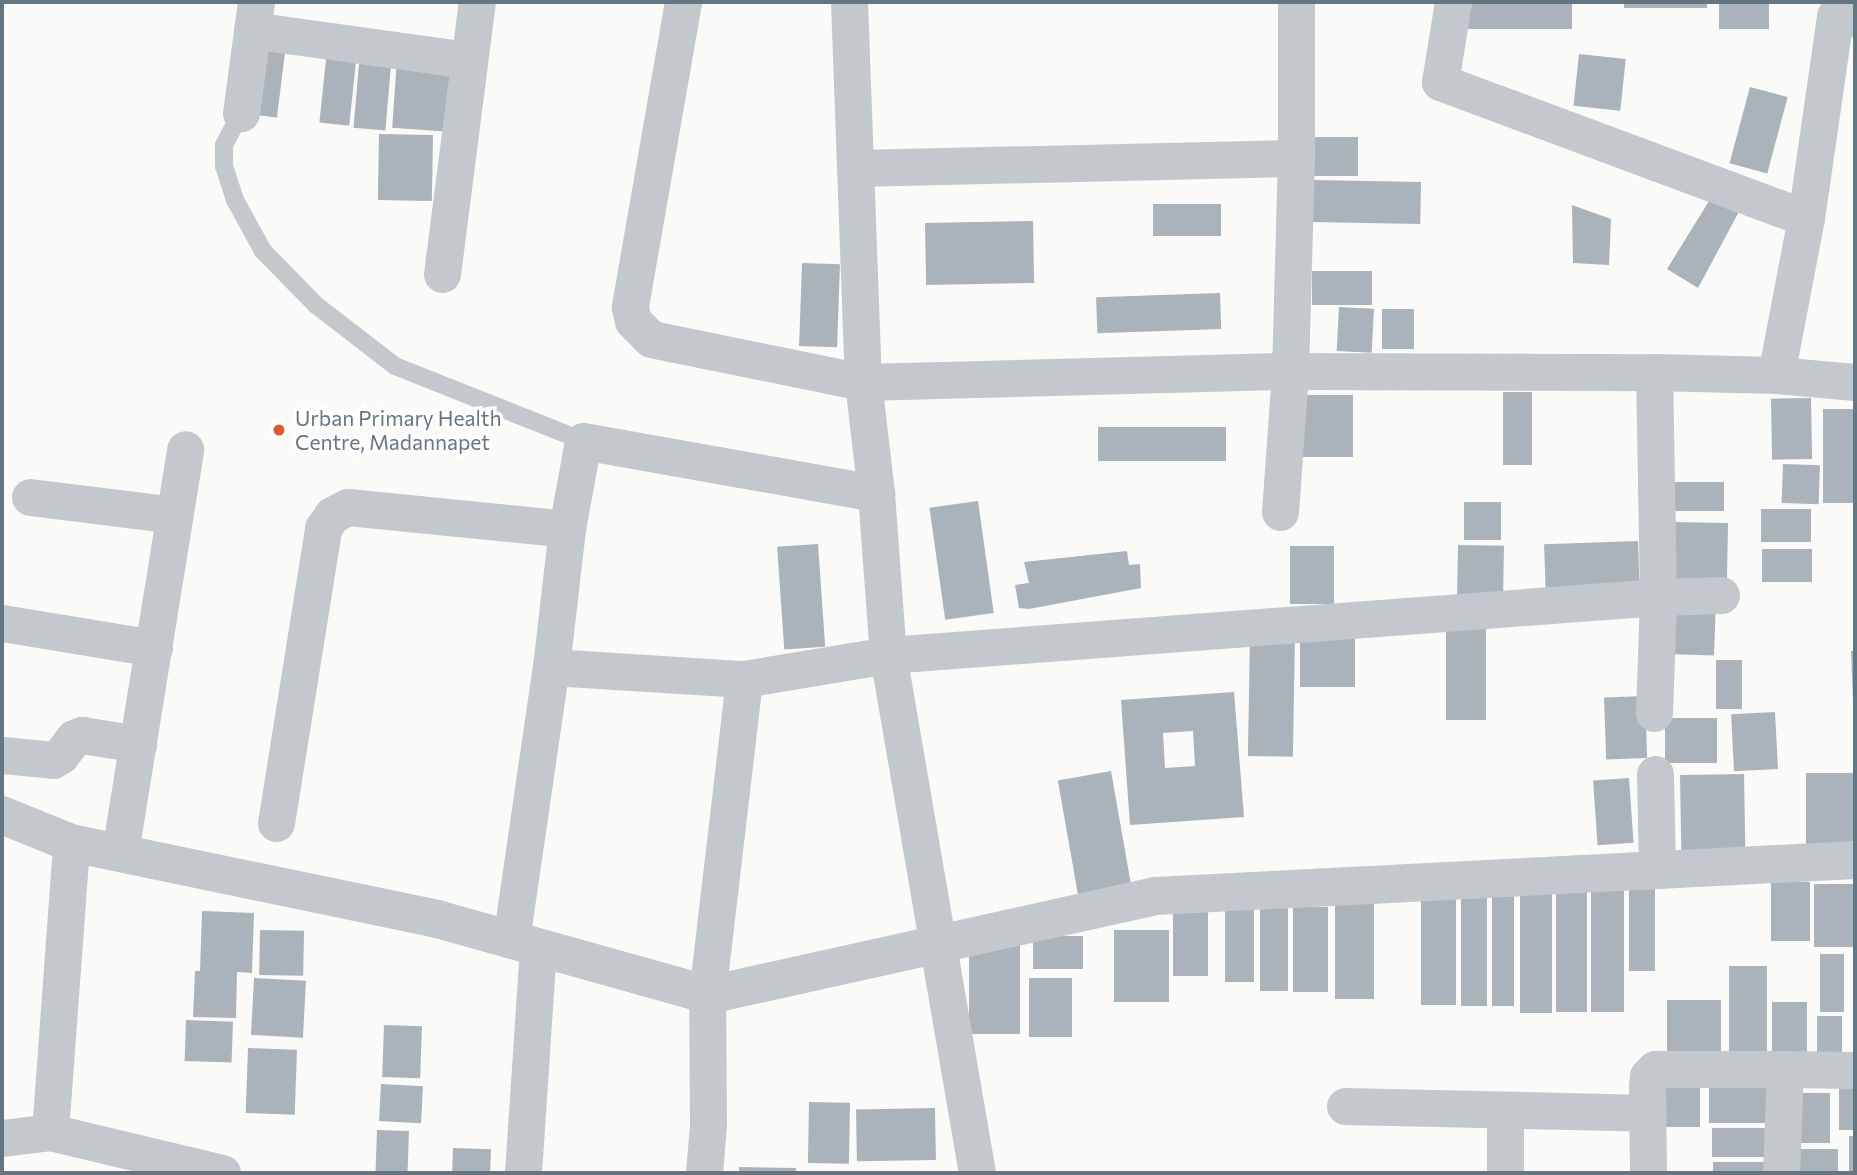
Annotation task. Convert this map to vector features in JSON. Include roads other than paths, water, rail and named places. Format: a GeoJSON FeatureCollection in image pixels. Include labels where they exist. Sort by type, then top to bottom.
{"type":"FeatureCollection","features":[{"type":"Feature","properties":{"kind":"street"},"geometry":{"type":"LineString","coordinates":[[442,274],[477,2]]}},
{"type":"Feature","properties":{"kind":"street"},"geometry":{"type":"LineString","coordinates":[[683,2],[630,307],[633,321],[651,339],[863,382],[1290,371],[1654,372],[1776,375],[1855,382]]}},
{"type":"Feature","properties":{"kind":"street"},"geometry":{"type":"LineString","coordinates":[[849,2],[863,382],[876,493],[888,655],[977,1173]]}},
{"type":"Feature","properties":{"kind":"street"},"geometry":{"type":"LineString","coordinates":[[1280,512],[1290,371],[1296,158],[1296,2]]}},
{"type":"Feature","properties":{"kind":"street"},"geometry":{"type":"LineString","coordinates":[[1453,2],[1440,82],[1806,218]]}},
{"type":"Feature","properties":{"kind":"street"},"geometry":{"type":"LineString","coordinates":[[241,113],[254,16],[468,60]]}},
{"type":"Feature","properties":{"kind":"street"},"geometry":{"type":"LineString","coordinates":[[1776,375],[1806,218],[1835,16],[1855,18]]}},
{"type":"Feature","properties":{"kind":"street"},"geometry":{"type":"LineString","coordinates":[[856,168],[1296,158]]}},
{"type":"Feature","properties":{"kind":"street"},"geometry":{"type":"LineString","coordinates":[[1654,372],[1658,597],[1654,713]]}},
{"type":"Feature","properties":{"kind":"street"},"geometry":{"type":"LineString","coordinates":[[523,1173],[524,943],[567,529],[583,441],[876,493]]}},
{"type":"Feature","properties":{"kind":"street"},"geometry":{"type":"LineString","coordinates":[[120,852],[185,449]]}},
{"type":"Feature","properties":{"kind":"street"},"geometry":{"type":"LineString","coordinates":[[30,497],[174,515]]}},
{"type":"Feature","properties":{"kind":"street"},"geometry":{"type":"LineString","coordinates":[[276,823],[323,528],[332,515],[348,507],[567,529]]}},
{"type":"Feature","properties":{"kind":"street"},"geometry":{"type":"LineString","coordinates":[[551,667],[744,679],[888,655],[1658,597],[1721,595]]}},
{"type":"Feature","properties":{"kind":"street"},"geometry":{"type":"LineString","coordinates":[[2,623],[154,648]]}},
{"type":"Feature","properties":{"kind":"street"},"geometry":{"type":"LineString","coordinates":[[704,1173],[708,1124],[707,995],[744,679]]}},
{"type":"Feature","properties":{"kind":"street"},"geometry":{"type":"LineString","coordinates":[[3,755],[53,760],[61,755],[74,738],[82,735],[138,744]]}},
{"type":"Feature","properties":{"kind":"street"},"geometry":{"type":"LineString","coordinates":[[1655,774],[1657,870]]}},
{"type":"Feature","properties":{"kind":"street"},"geometry":{"type":"LineString","coordinates":[[2,815],[71,843],[437,919],[707,995],[1156,896],[1855,860]]}},
{"type":"Feature","properties":{"kind":"street"},"geometry":{"type":"LineString","coordinates":[[50,1132],[71,843]]}},
{"type":"Feature","properties":{"kind":"street"},"geometry":{"type":"LineString","coordinates":[[1648,1173],[1648,1076],[1655,1069],[1855,1070]]}},
{"type":"Feature","properties":{"kind":"street"},"geometry":{"type":"LineString","coordinates":[[1781,1173],[1785,1069]]}},
{"type":"Feature","properties":{"kind":"street"},"geometry":{"type":"LineString","coordinates":[[1345,1106],[1648,1113]]}},
{"type":"Feature","properties":{"kind":"street"},"geometry":{"type":"LineString","coordinates":[[1505,1111],[1505,1173]]}},
{"type":"Feature","properties":{"kind":"street"},"geometry":{"type":"LineString","coordinates":[[2,1138],[50,1132],[222,1173]]}},
{"type":"Feature","properties":{"kind":"lane"},"geometry":{"type":"LineString","coordinates":[[241,113],[224,145],[224,166],[235,200],[263,251],[316,305],[395,366],[583,441]]}},
{"type":"Feature","properties":{"kind":"place","name":"Urban Primary Health Centre, Madannapet"},"geometry":{"type":"Point","coordinates":[279,430]}}]}
